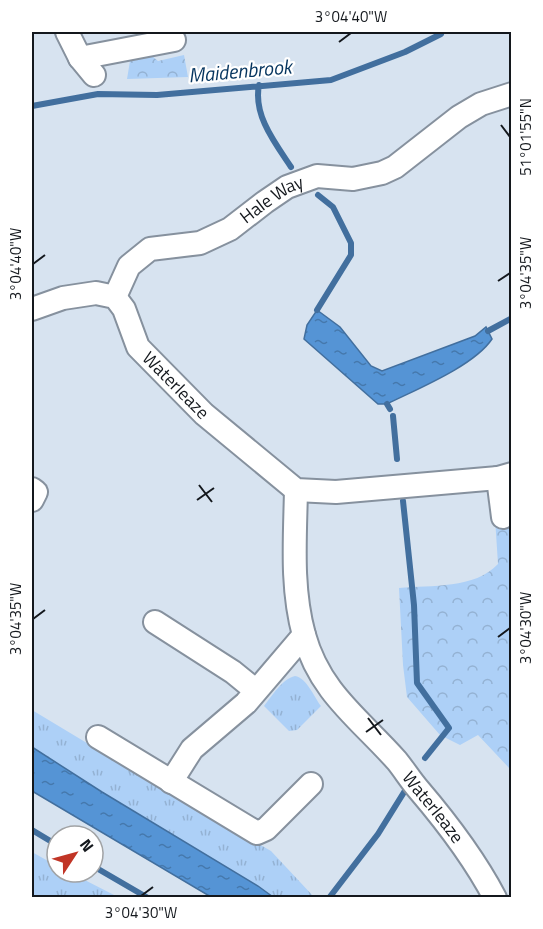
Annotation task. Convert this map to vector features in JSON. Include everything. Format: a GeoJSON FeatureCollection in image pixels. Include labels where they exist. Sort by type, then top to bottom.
{"type":"FeatureCollection","features":[{"type":"Feature","properties":{"kind":"street"},"geometry":{"type":"LineString","coordinates":[[67,32],[87,67],[174,40]]}},
{"type":"Feature","properties":{"kind":"street","name":"Hale Way"},"geometry":{"type":"LineString","coordinates":[[115,297],[129,266],[150,249],[200,243],[230,229],[287,188],[317,176],[353,180],[382,173],[395,167],[459,117],[481,104],[512,94]]}},
{"type":"Feature","properties":{"kind":"street"},"geometry":{"type":"LineString","coordinates":[[32,309],[63,298],[96,293],[115,297]]}},
{"type":"Feature","properties":{"kind":"street","name":"Waterleaze"},"geometry":{"type":"LineString","coordinates":[[115,297],[124,309],[138,347],[204,414],[296,490],[295,589],[304,635],[312,658],[336,699],[397,762],[438,812],[469,854],[495,897]]}},
{"type":"Feature","properties":{"kind":"street"},"geometry":{"type":"LineString","coordinates":[[296,490],[336,492],[505,476],[503,517]]}},
{"type":"Feature","properties":{"kind":"street"},"geometry":{"type":"LineString","coordinates":[[32,489],[36,492],[32,500]]}},
{"type":"Feature","properties":{"kind":"street"},"geometry":{"type":"LineString","coordinates":[[155,622],[233,672],[255,690]]}},
{"type":"Feature","properties":{"kind":"street"},"geometry":{"type":"LineString","coordinates":[[171,782],[192,749],[207,734],[231,717],[304,635]]}},
{"type":"Feature","properties":{"kind":"street"},"geometry":{"type":"LineString","coordinates":[[98,737],[257,833],[267,829],[311,784]]}},
{"type":"Feature","properties":{"kind":"green space"},"geometry":{"type":"Polygon","coordinates":[[[144,54],[158,61],[184,55],[188,77],[127,79],[130,61],[144,54]]]}},
{"type":"Feature","properties":{"kind":"green space"},"geometry":{"type":"Polygon","coordinates":[[[511,516],[511,770],[478,735],[460,745],[440,735],[407,697],[399,588],[465,582],[488,572],[498,564],[495,518],[511,516]]]}},
{"type":"Feature","properties":{"kind":"green space"},"geometry":{"type":"Polygon","coordinates":[[[295,676],[307,684],[321,706],[297,730],[289,731],[264,706],[282,684],[295,676]]]}},
{"type":"Feature","properties":{"kind":"green space"},"geometry":{"type":"Polygon","coordinates":[[[32,710],[271,851],[314,897],[273,897],[32,747],[34,741],[32,739],[32,710]]]}},
{"type":"Feature","properties":{"kind":"green space"},"geometry":{"type":"Polygon","coordinates":[[[32,852],[45,859],[45,884],[93,884],[118,897],[32,897],[32,852]]]}},
{"type":"Feature","properties":{"kind":"water"},"geometry":{"type":"Polygon","coordinates":[[[317,310],[340,327],[371,366],[382,371],[475,336],[486,327],[492,339],[484,349],[444,376],[387,404],[378,404],[304,339],[307,325],[317,310]]]}},
{"type":"Feature","properties":{"kind":"water"},"geometry":{"type":"Polygon","coordinates":[[[32,747],[273,897],[211,897],[105,834],[105,824],[88,824],[32,791],[32,747]]]}},
{"type":"Feature","properties":{"kind":"waterway","name":"Maidenbrook"},"geometry":{"type":"LineString","coordinates":[[32,106],[98,94],[157,95],[331,80],[405,52],[441,34],[440,32]]}},
{"type":"Feature","properties":{"kind":"waterway"},"geometry":{"type":"LineString","coordinates":[[259,85],[258,96],[262,118],[291,167]]}},
{"type":"Feature","properties":{"kind":"waterway"},"geometry":{"type":"LineString","coordinates":[[317,310],[351,255],[351,243],[333,207],[318,195]]}},
{"type":"Feature","properties":{"kind":"waterway"},"geometry":{"type":"LineString","coordinates":[[488,331],[512,318]]}},
{"type":"Feature","properties":{"kind":"waterway"},"geometry":{"type":"LineString","coordinates":[[387,404],[390,409]]}},
{"type":"Feature","properties":{"kind":"waterway"},"geometry":{"type":"LineString","coordinates":[[393,416],[397,459]]}},
{"type":"Feature","properties":{"kind":"waterway"},"geometry":{"type":"LineString","coordinates":[[403,501],[414,605],[417,683],[449,728],[425,758]]}},
{"type":"Feature","properties":{"kind":"waterway"},"geometry":{"type":"LineString","coordinates":[[329,898],[378,834],[406,789]]}},
{"type":"Feature","properties":{"kind":"waterway"},"geometry":{"type":"LineString","coordinates":[[32,830],[45,838]]}},
{"type":"Feature","properties":{"kind":"waterway"},"geometry":{"type":"LineString","coordinates":[[105,873],[148,898]]}}]}
